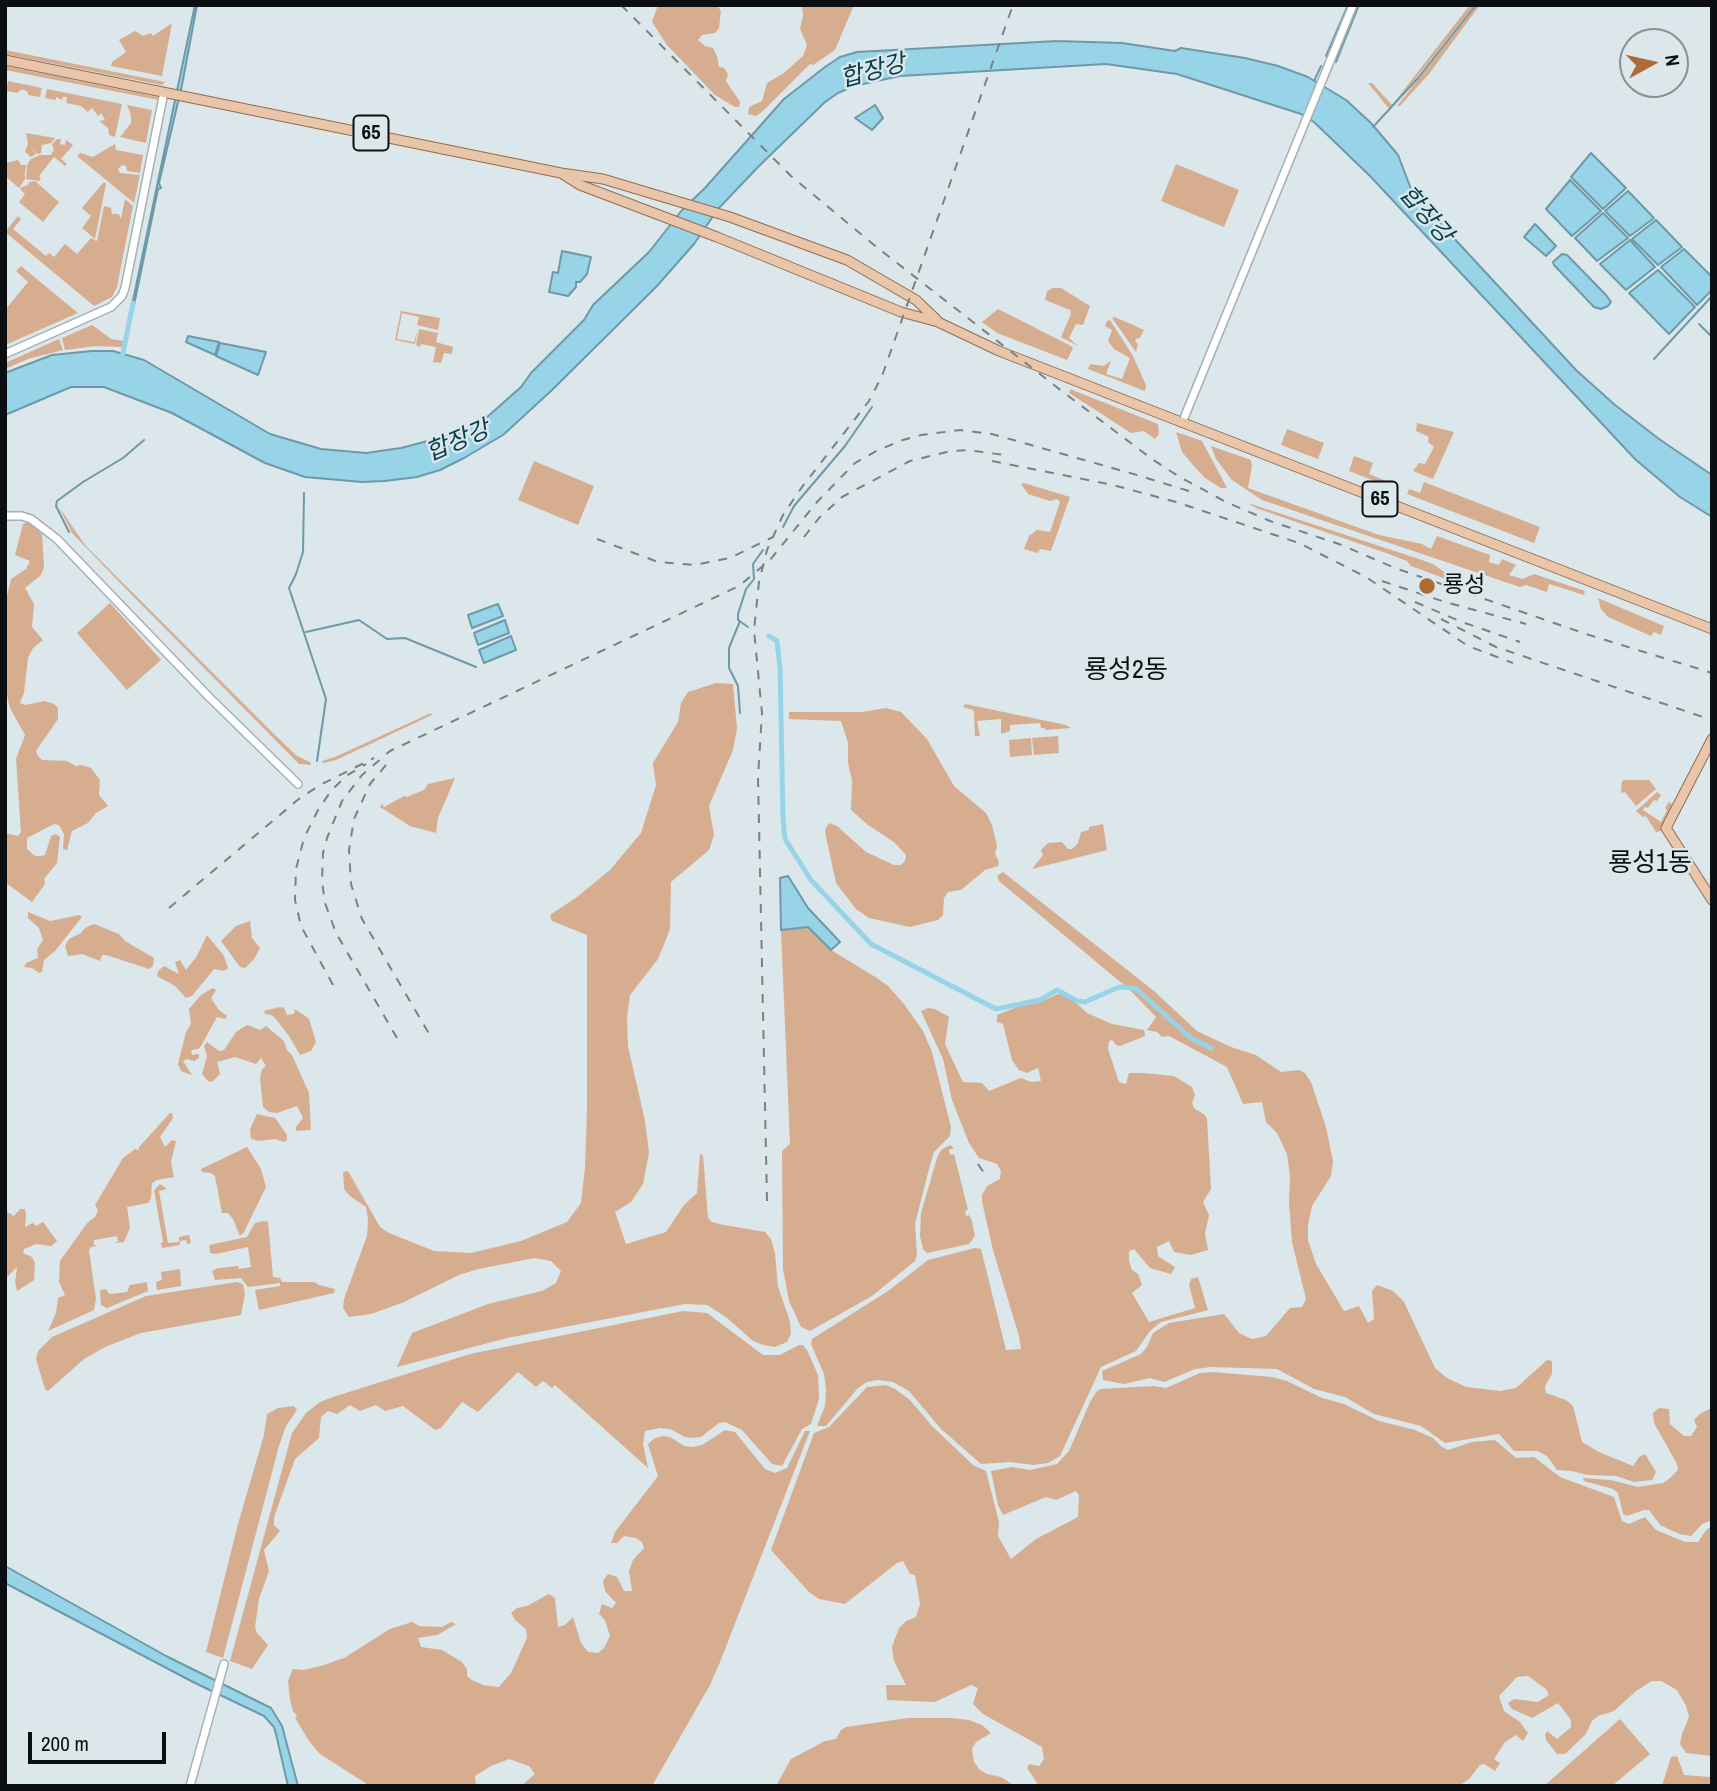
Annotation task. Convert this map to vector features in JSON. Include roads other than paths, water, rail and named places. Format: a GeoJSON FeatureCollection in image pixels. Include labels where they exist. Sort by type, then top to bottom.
{"type":"FeatureCollection","features":[{"type":"Feature","properties":{"kind":"main road","name":"65"},"geometry":{"type":"LineString","coordinates":[[5,60],[561,173],[603,179],[730,217],[847,260],[916,300],[938,321]]}},
{"type":"Feature","properties":{"kind":"main road","name":"65"},"geometry":{"type":"LineString","coordinates":[[561,173],[580,185],[901,312],[938,321],[999,351],[1712,629]]}},
{"type":"Feature","properties":{"kind":"main road"},"geometry":{"type":"LineString","coordinates":[[1712,739],[1666,828],[1712,900]]}},
{"type":"Feature","properties":{"kind":"street"},"geometry":{"type":"LineString","coordinates":[[1182,423],[1353,5]]}},
{"type":"Feature","properties":{"kind":"street"},"geometry":{"type":"LineString","coordinates":[[5,354],[111,307],[122,296],[164,92]]}},
{"type":"Feature","properties":{"kind":"street"},"geometry":{"type":"LineString","coordinates":[[5,516],[31,519],[57,539],[209,697],[298,784]]}},
{"type":"Feature","properties":{"kind":"street"},"geometry":{"type":"LineString","coordinates":[[190,1786],[224,1664]]}},
{"type":"Feature","properties":{"kind":"water"},"geometry":{"type":"Polygon","coordinates":[[[195,5],[182,85],[159,183],[161,188],[158,189],[131,310],[195,5]]]}},
{"type":"Feature","properties":{"kind":"water","name":"합장강"},"geometry":{"type":"Polygon","coordinates":[[[1057,41],[1122,43],[1175,51],[1181,48],[1245,58],[1308,77],[1346,100],[1371,123],[1398,155],[1413,194],[1576,370],[1659,439],[1712,475],[1712,517],[1680,497],[1636,460],[1370,176],[1314,122],[1301,114],[1177,74],[1106,64],[900,76],[854,86],[838,93],[825,102],[759,166],[718,209],[694,244],[656,287],[551,391],[503,435],[440,470],[417,477],[385,481],[362,482],[305,477],[265,463],[172,413],[104,387],[71,387],[5,415],[5,373],[52,355],[113,351],[144,360],[270,434],[321,449],[366,453],[401,448],[458,433],[486,418],[521,387],[531,373],[584,320],[593,305],[649,252],[682,210],[784,99],[840,57],[857,52],[1057,41]]]}},
{"type":"Feature","properties":{"kind":"water"},"geometry":{"type":"Polygon","coordinates":[[[875,105],[883,118],[872,130],[855,118],[875,105]]]}},
{"type":"Feature","properties":{"kind":"water"},"geometry":{"type":"Polygon","coordinates":[[[1591,153],[1626,188],[1603,209],[1571,177],[1591,153]]]}},
{"type":"Feature","properties":{"kind":"water"},"geometry":{"type":"Polygon","coordinates":[[[1570,180],[1601,211],[1572,236],[1546,209],[1570,180]]]}},
{"type":"Feature","properties":{"kind":"water"},"geometry":{"type":"Polygon","coordinates":[[[1628,191],[1654,218],[1630,236],[1605,211],[1628,191]]]}},
{"type":"Feature","properties":{"kind":"water"},"geometry":{"type":"Polygon","coordinates":[[[1603,213],[1628,238],[1597,261],[1575,238],[1603,213]]]}},
{"type":"Feature","properties":{"kind":"water"},"geometry":{"type":"Polygon","coordinates":[[[1656,220],[1682,247],[1658,265],[1632,239],[1656,220]]]}},
{"type":"Feature","properties":{"kind":"water"},"geometry":{"type":"Polygon","coordinates":[[[1535,224],[1556,246],[1546,256],[1524,237],[1535,224]]]}},
{"type":"Feature","properties":{"kind":"water"},"geometry":{"type":"Polygon","coordinates":[[[1630,240],[1655,267],[1626,290],[1600,264],[1630,240]]]}},
{"type":"Feature","properties":{"kind":"water"},"geometry":{"type":"Polygon","coordinates":[[[1684,249],[1712,277],[1712,290],[1697,305],[1661,267],[1684,249]]]}},
{"type":"Feature","properties":{"kind":"water"},"geometry":{"type":"Polygon","coordinates":[[[562,251],[591,257],[587,274],[580,282],[576,282],[576,287],[568,296],[549,292],[553,272],[558,273],[562,251]]]}},
{"type":"Feature","properties":{"kind":"water"},"geometry":{"type":"Polygon","coordinates":[[[1562,254],[1567,255],[1606,295],[1611,302],[1608,306],[1601,309],[1594,307],[1554,265],[1553,262],[1562,254]]]}},
{"type":"Feature","properties":{"kind":"water"},"geometry":{"type":"Polygon","coordinates":[[[1658,270],[1695,307],[1669,334],[1629,293],[1658,270]]]}},
{"type":"Feature","properties":{"kind":"water"},"geometry":{"type":"Polygon","coordinates":[[[188,336],[219,342],[215,355],[186,342],[188,336]]]}},
{"type":"Feature","properties":{"kind":"water"},"geometry":{"type":"Polygon","coordinates":[[[220,343],[266,352],[258,375],[216,356],[220,343]]]}},
{"type":"Feature","properties":{"kind":"water"},"geometry":{"type":"Polygon","coordinates":[[[498,604],[503,616],[472,628],[468,615],[498,604]]]}},
{"type":"Feature","properties":{"kind":"water"},"geometry":{"type":"Polygon","coordinates":[[[505,620],[509,633],[478,645],[474,633],[505,620]]]}},
{"type":"Feature","properties":{"kind":"water"},"geometry":{"type":"Polygon","coordinates":[[[511,636],[516,650],[484,663],[479,650],[511,636]]]}},
{"type":"Feature","properties":{"kind":"water"},"geometry":{"type":"Polygon","coordinates":[[[788,876],[808,908],[840,942],[831,950],[808,927],[781,930],[780,878],[788,876]]]}},
{"type":"Feature","properties":{"kind":"water"},"geometry":{"type":"Polygon","coordinates":[[[5,1566],[166,1656],[271,1708],[282,1726],[298,1786],[288,1786],[274,1727],[264,1716],[193,1682],[5,1583],[5,1566]]]}},
{"type":"Feature","properties":{"kind":"waterway"},"geometry":{"type":"LineString","coordinates":[[1326,56],[1348,5]]}},
{"type":"Feature","properties":{"kind":"waterway"},"geometry":{"type":"LineString","coordinates":[[1336,62],[1359,5]]}},
{"type":"Feature","properties":{"kind":"waterway"},"geometry":{"type":"LineString","coordinates":[[1373,127],[1418,78],[1476,5]]}},
{"type":"Feature","properties":{"kind":"waterway"},"geometry":{"type":"LineString","coordinates":[[1314,81],[1321,66]]}},
{"type":"Feature","properties":{"kind":"waterway"},"geometry":{"type":"LineString","coordinates":[[1654,359],[1712,296]]}},
{"type":"Feature","properties":{"kind":"waterway"},"geometry":{"type":"LineString","coordinates":[[122,358],[133,303]]}},
{"type":"Feature","properties":{"kind":"waterway"},"geometry":{"type":"LineString","coordinates":[[1699,324],[1712,337]]}},
{"type":"Feature","properties":{"kind":"waterway"},"geometry":{"type":"LineString","coordinates":[[783,527],[794,506],[845,446],[872,407]]}},
{"type":"Feature","properties":{"kind":"waterway"},"geometry":{"type":"LineString","coordinates":[[69,532],[56,506],[57,501],[123,458],[144,440]]}},
{"type":"Feature","properties":{"kind":"waterway"},"geometry":{"type":"LineString","coordinates":[[304,493],[303,552],[289,588],[326,699],[317,761]]}},
{"type":"Feature","properties":{"kind":"waterway"},"geometry":{"type":"LineString","coordinates":[[748,627],[738,620],[738,614],[746,589],[754,579],[753,564],[763,550]]}},
{"type":"Feature","properties":{"kind":"waterway"},"geometry":{"type":"LineString","coordinates":[[306,632],[359,620],[387,639],[405,638],[476,667]]}},
{"type":"Feature","properties":{"kind":"waterway"},"geometry":{"type":"LineString","coordinates":[[740,621],[729,648],[729,668],[738,686],[740,713]]}},
{"type":"Feature","properties":{"kind":"waterway"},"geometry":{"type":"LineString","coordinates":[[769,636],[777,641],[780,668],[785,839],[811,880],[871,944],[996,1009],[1040,1000],[1057,990],[1077,1001],[1085,1002],[1119,987],[1135,988],[1191,1038],[1211,1048]]}},
{"type":"Feature","properties":{"kind":"railway"},"geometry":{"type":"LineString","coordinates":[[621,5],[791,176],[879,249],[1063,392],[1178,476],[1226,502],[1270,521],[1339,544],[1395,568],[1586,634],[1712,673]]}},
{"type":"Feature","properties":{"kind":"railway"},"geometry":{"type":"LineString","coordinates":[[767,1201],[758,777],[762,713],[754,630],[759,582],[767,550],[783,515],[869,401],[882,376],[1013,5]]}},
{"type":"Feature","properties":{"kind":"railway"},"geometry":{"type":"LineString","coordinates":[[397,1038],[336,933],[325,903],[322,881],[323,853],[342,801],[362,775],[390,751],[739,586],[770,560],[817,502],[855,463],[903,440],[960,430],[992,434],[1192,492]]}},
{"type":"Feature","properties":{"kind":"railway"},"geometry":{"type":"LineString","coordinates":[[804,537],[819,518],[842,497],[910,461],[951,451],[968,450],[1004,455]]}},
{"type":"Feature","properties":{"kind":"railway"},"geometry":{"type":"LineString","coordinates":[[992,461],[1113,485],[1176,502],[1299,543],[1366,577],[1468,646],[1513,663]]}},
{"type":"Feature","properties":{"kind":"railway"},"geometry":{"type":"LineString","coordinates":[[597,539],[658,562],[694,565],[730,558],[773,537]]}},
{"type":"Feature","properties":{"kind":"railway"},"geometry":{"type":"LineString","coordinates":[[1382,581],[1526,624]]}},
{"type":"Feature","properties":{"kind":"railway"},"geometry":{"type":"LineString","coordinates":[[1415,602],[1520,642]]}},
{"type":"Feature","properties":{"kind":"railway"},"geometry":{"type":"LineString","coordinates":[[1441,619],[1496,647],[1706,718]]}},
{"type":"Feature","properties":{"kind":"railway"},"geometry":{"type":"LineString","coordinates":[[169,908],[300,798],[374,758]]}},
{"type":"Feature","properties":{"kind":"railway"},"geometry":{"type":"LineString","coordinates":[[333,985],[301,926],[295,900],[296,869],[304,838],[318,810],[346,776],[366,764]]}},
{"type":"Feature","properties":{"kind":"railway"},"geometry":{"type":"LineString","coordinates":[[386,765],[370,784],[354,819],[349,850],[351,884],[362,919],[432,1039]]}},
{"type":"Feature","properties":{"kind":"railway"},"geometry":{"type":"LineString","coordinates":[[978,1164],[988,1179]]}},
{"type":"Feature","properties":{"kind":"place","name":"룡성"},"geometry":{"type":"Point","coordinates":[1427,586]}},
{"type":"Feature","properties":{"kind":"district","name":"룡성2동"},"geometry":{"type":"Point","coordinates":[1126,671]}},
{"type":"Feature","properties":{"kind":"district","name":"룡성1동"},"geometry":{"type":"Point","coordinates":[1650,864]}}]}
